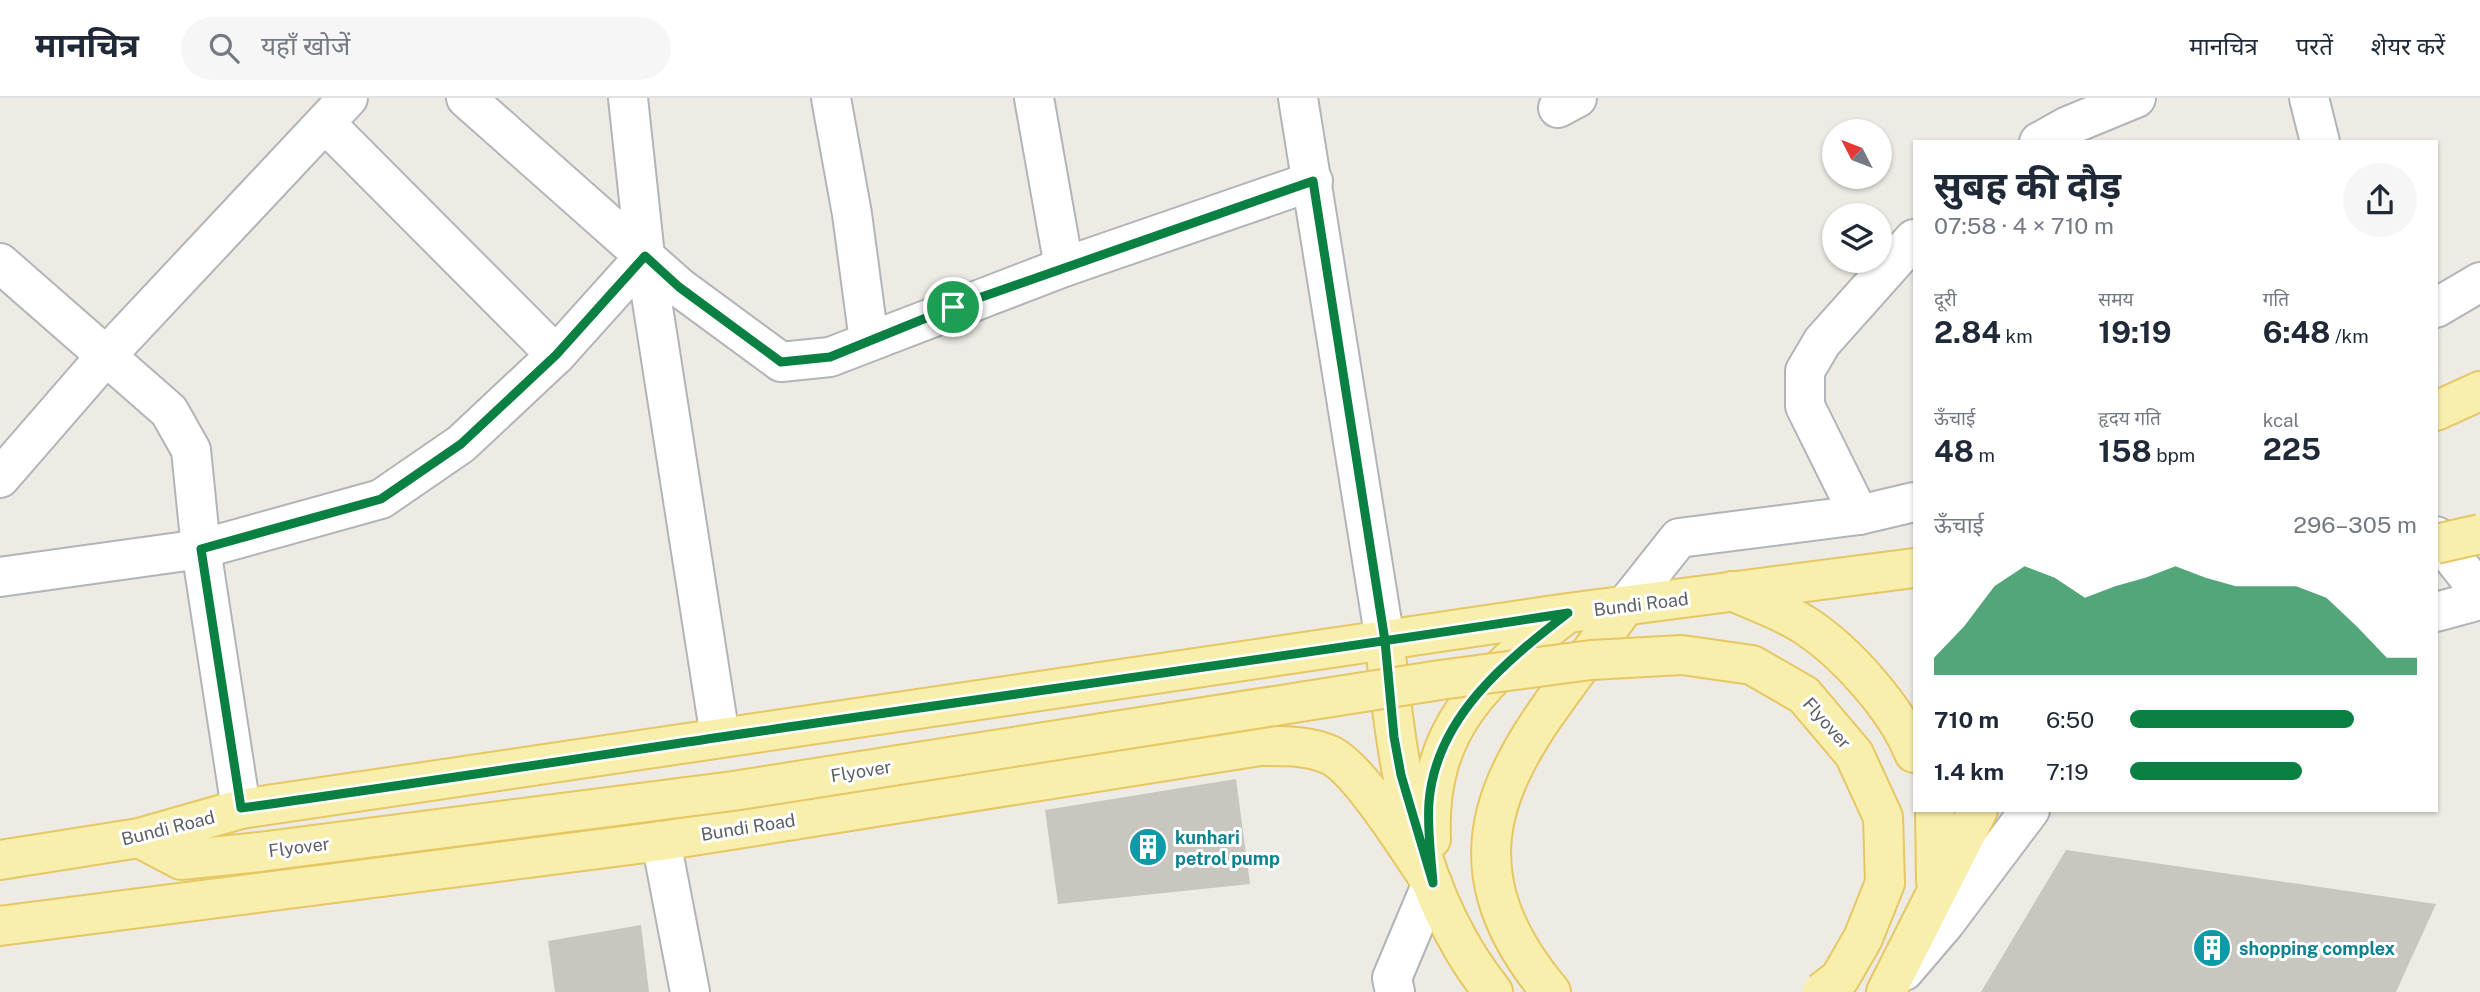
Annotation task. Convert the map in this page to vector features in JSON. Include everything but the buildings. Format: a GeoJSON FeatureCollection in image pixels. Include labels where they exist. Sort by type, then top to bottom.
{"type":"FeatureCollection","features":[{"type":"Feature","properties":{"kind":"main road"},"geometry":{"type":"LineString","coordinates":[[2438,410],[2480,391]]}},
{"type":"Feature","properties":{"kind":"main road"},"geometry":{"type":"LineString","coordinates":[[2438,544],[2480,534]]}},
{"type":"Feature","properties":{"kind":"main road","name":"Bundi Road"},"geometry":{"type":"LineString","coordinates":[[0,860],[139,838],[241,808],[1568,613],[1913,568]]}},
{"type":"Feature","properties":{"kind":"main road"},"geometry":{"type":"LineString","coordinates":[[1732,591],[1805,625],[1843,656],[1880,698],[1913,750]]}},
{"type":"Feature","properties":{"kind":"main road"},"geometry":{"type":"LineString","coordinates":[[1551,992],[1528,964],[1513,938],[1495,883],[1490,854],[1492,822],[1503,786],[1520,750],[1625,606]]}},
{"type":"Feature","properties":{"kind":"main road"},"geometry":{"type":"LineString","coordinates":[[1433,883],[1429,802],[1442,749],[1461,714],[1486,684],[1515,654],[1568,613]]}},
{"type":"Feature","properties":{"kind":"main road"},"geometry":{"type":"LineString","coordinates":[[1385,641],[1401,775],[1433,883],[1446,919],[1465,953],[1493,992]]}},
{"type":"Feature","properties":{"kind":"main road","name":"Flyover"},"geometry":{"type":"LineString","coordinates":[[139,838],[181,860],[259,852],[733,791],[1440,680],[1591,660],[1682,655],[1752,665],[1804,695],[1854,754],[1883,817],[1885,883],[1863,938],[1846,968],[1840,978],[1822,992]]}},
{"type":"Feature","properties":{"kind":"main road","name":"Bundi Road"},"geometry":{"type":"LineString","coordinates":[[0,926],[661,841],[1260,746],[1296,746],[1332,756],[1355,776],[1433,883]]}},
{"type":"Feature","properties":{"kind":"main road"},"geometry":{"type":"LineString","coordinates":[[1935,812],[1936,892]]}},
{"type":"Feature","properties":{"kind":"main road"},"geometry":{"type":"LineString","coordinates":[[1886,992],[1977,812]]}},
{"type":"Feature","properties":{"kind":"street"},"geometry":{"type":"LineString","coordinates":[[466,98],[679,287],[781,362],[830,357],[1064,267],[1313,181]]}},
{"type":"Feature","properties":{"kind":"street"},"geometry":{"type":"LineString","coordinates":[[628,98],[645,256],[720,737]]}},
{"type":"Feature","properties":{"kind":"street"},"geometry":{"type":"LineString","coordinates":[[831,98],[852,214],[869,341]]}},
{"type":"Feature","properties":{"kind":"street"},"geometry":{"type":"LineString","coordinates":[[1034,98],[1064,267]]}},
{"type":"Feature","properties":{"kind":"street"},"geometry":{"type":"LineString","coordinates":[[1298,98],[1385,641]]}},
{"type":"Feature","properties":{"kind":"street"},"geometry":{"type":"LineString","coordinates":[[2043,140],[2068,126],[2136,98]]}},
{"type":"Feature","properties":{"kind":"street"},"geometry":{"type":"LineString","coordinates":[[2309,98],[2320,140]]}},
{"type":"Feature","properties":{"kind":"street"},"geometry":{"type":"LineString","coordinates":[[0,478],[105,357],[337,111],[556,355]]}},
{"type":"Feature","properties":{"kind":"street"},"geometry":{"type":"LineString","coordinates":[[1859,515],[1805,406],[1805,372],[1822,342],[1913,240]]}},
{"type":"Feature","properties":{"kind":"street"},"geometry":{"type":"LineString","coordinates":[[0,578],[201,549],[381,499],[461,444],[556,355],[645,256]]}},
{"type":"Feature","properties":{"kind":"street"},"geometry":{"type":"LineString","coordinates":[[0,263],[169,411],[191,450],[201,549],[241,808]]}},
{"type":"Feature","properties":{"kind":"street"},"geometry":{"type":"LineString","coordinates":[[2438,307],[2480,282]]}},
{"type":"Feature","properties":{"kind":"street"},"geometry":{"type":"LineString","coordinates":[[1625,606],[1679,538],[1859,515],[1913,502]]}},
{"type":"Feature","properties":{"kind":"street"},"geometry":{"type":"LineString","coordinates":[[2438,539],[2480,592]]}},
{"type":"Feature","properties":{"kind":"street"},"geometry":{"type":"LineString","coordinates":[[2438,611],[2480,600]]}},
{"type":"Feature","properties":{"kind":"street"},"geometry":{"type":"LineString","coordinates":[[1886,992],[1945,923],[2028,812]]}},
{"type":"Feature","properties":{"kind":"street"},"geometry":{"type":"LineString","coordinates":[[661,841],[690,992]]}},
{"type":"Feature","properties":{"kind":"street"},"geometry":{"type":"LineString","coordinates":[[1395,992],[1392,978],[1433,883]]}},
{"type":"Feature","properties":{"kind":"place","name":"kunhari petrol pump"},"geometry":{"type":"Point","coordinates":[1148,847]}},
{"type":"Feature","properties":{"kind":"place","name":"shopping complex"},"geometry":{"type":"Point","coordinates":[2212,948]}},
{"type":"Feature","properties":{"kind":"route"},"geometry":{"type":"LineString","coordinates":[[953,307],[830,357],[781,362],[679,287],[645,256],[556,355],[461,444],[381,499],[201,549],[241,808],[516,770],[720,737],[1385,641],[1568,613],[1515,654],[1486,684],[1461,714],[1442,749],[1429,802],[1433,883],[1401,775],[1394,737],[1385,641],[1313,181],[953,307]]}}]}
